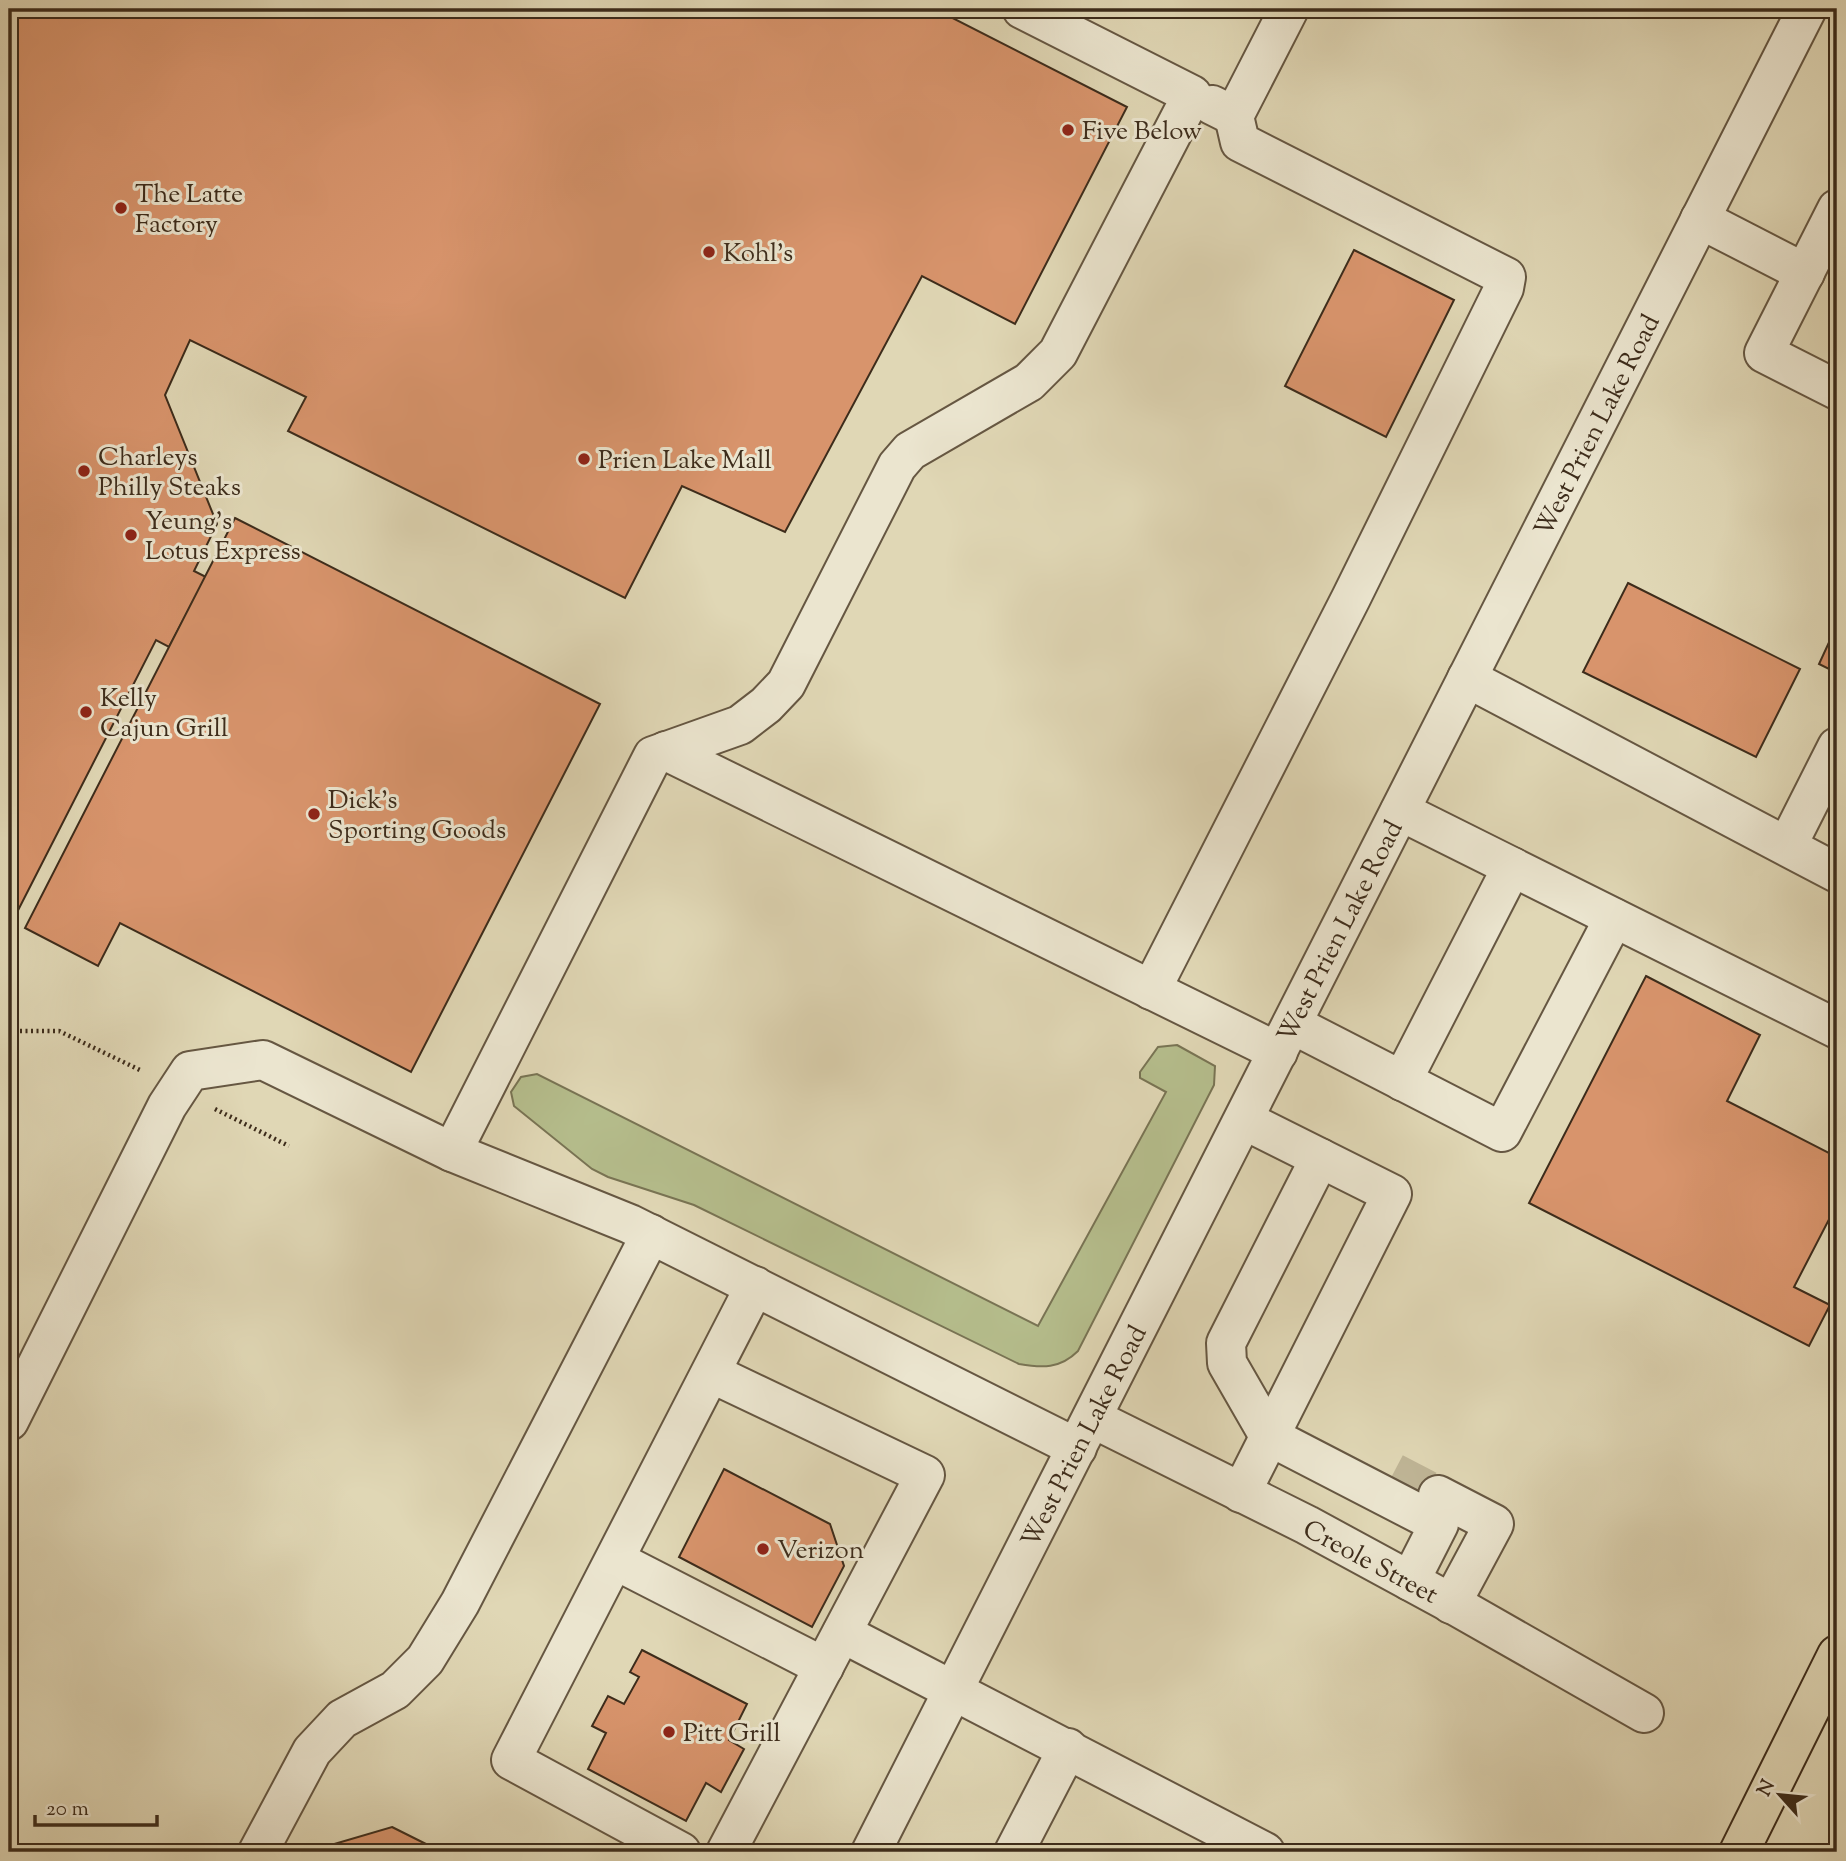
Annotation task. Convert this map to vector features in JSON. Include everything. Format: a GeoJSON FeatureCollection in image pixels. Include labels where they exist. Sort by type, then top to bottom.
{"type":"FeatureCollection","features":[{"type":"Feature","properties":{"kind":"highway"},"geometry":{"type":"LineString","coordinates":[[1739,1852],[1837,1655]]}},
{"type":"Feature","properties":{"kind":"street"},"geometry":{"type":"LineString","coordinates":[[1022,9],[1234,116]]}},
{"type":"Feature","properties":{"kind":"street"},"geometry":{"type":"LineString","coordinates":[[1151,990],[1403,493],[1504,288],[1506,277],[1240,142],[1234,116],[1289,9]]}},
{"type":"Feature","properties":{"kind":"street","name":"West Prien Lake Road"},"geometry":{"type":"LineString","coordinates":[[871,1852],[1807,9]]}},
{"type":"Feature","properties":{"kind":"street"},"geometry":{"type":"LineString","coordinates":[[452,1152],[653,756],[740,726],[766,705],[786,684],[897,466],[911,451],[1029,382],[1058,353],[1192,95]]}},
{"type":"Feature","properties":{"kind":"street"},"geometry":{"type":"LineString","coordinates":[[1837,209],[1764,353],[1837,390]]}},
{"type":"Feature","properties":{"kind":"street"},"geometry":{"type":"LineString","coordinates":[[1700,219],[1805,273]]}},
{"type":"Feature","properties":{"kind":"street"},"geometry":{"type":"LineString","coordinates":[[1467,678],[1837,873]]}},
{"type":"Feature","properties":{"kind":"street"},"geometry":{"type":"LineString","coordinates":[[1787,846],[1837,747]]}},
{"type":"Feature","properties":{"kind":"street"},"geometry":{"type":"LineString","coordinates":[[666,751],[1151,990],[1402,1081],[1502,1132],[1614,918]]}},
{"type":"Feature","properties":{"kind":"street"},"geometry":{"type":"LineString","coordinates":[[1400,811],[1837,1029]]}},
{"type":"Feature","properties":{"kind":"street"},"geometry":{"type":"LineString","coordinates":[[1402,1081],[1513,867]]}},
{"type":"Feature","properties":{"kind":"street","name":"Creole Street"},"geometry":{"type":"LineString","coordinates":[[9,1421],[167,1106],[190,1071],[262,1060],[452,1152],[630,1224],[755,1286],[1084,1433],[1241,1493],[1410,1581],[1644,1713]]}},
{"type":"Feature","properties":{"kind":"street"},"geometry":{"type":"LineString","coordinates":[[1241,1493],[1392,1194],[1244,1119]]}},
{"type":"Feature","properties":{"kind":"street"},"geometry":{"type":"LineString","coordinates":[[1321,1158],[1226,1343],[1227,1363],[1269,1436],[1352,1477],[1494,1524],[1451,1604]]}},
{"type":"Feature","properties":{"kind":"street"},"geometry":{"type":"LineString","coordinates":[[258,1852],[312,1751],[342,1719],[395,1690],[425,1660],[460,1603],[651,1234]]}},
{"type":"Feature","properties":{"kind":"street"},"geometry":{"type":"LineString","coordinates":[[681,1852],[511,1760],[755,1286]]}},
{"type":"Feature","properties":{"kind":"street"},"geometry":{"type":"LineString","coordinates":[[711,1373],[925,1475],[726,1852]]}},
{"type":"Feature","properties":{"kind":"street"},"geometry":{"type":"LineString","coordinates":[[1352,1477],[1377,1464],[1394,1472]]}},
{"type":"Feature","properties":{"kind":"street"},"geometry":{"type":"LineString","coordinates":[[1410,1581],[1442,1507]]}},
{"type":"Feature","properties":{"kind":"street"},"geometry":{"type":"LineString","coordinates":[[615,1560],[824,1667]]}},
{"type":"Feature","properties":{"kind":"street"},"geometry":{"type":"LineString","coordinates":[[842,1633],[1265,1852]]}},
{"type":"Feature","properties":{"kind":"street"},"geometry":{"type":"LineString","coordinates":[[1014,1852],[1068,1748]]}},
{"type":"Feature","properties":{"kind":"green space"},"geometry":{"type":"Polygon","coordinates":[[[1177,1045],[1215,1066],[1214,1085],[1078,1351],[1064,1361],[1050,1366],[1019,1364],[694,1205],[608,1177],[592,1169],[514,1106],[511,1092],[521,1077],[537,1074],[1038,1326],[1166,1092],[1140,1078],[1140,1072],[1158,1047],[1177,1045]]]}},
{"type":"Feature","properties":{"kind":"building","name":"Prien Lake Mall"},"geometry":{"type":"Polygon","coordinates":[[[9,9],[935,9],[1127,107],[1015,324],[922,276],[785,532],[682,486],[625,598],[288,431],[306,397],[190,340],[165,395],[217,524],[194,571],[206,577],[169,647],[156,640],[9,928],[9,9]]]}},
{"type":"Feature","properties":{"kind":"building"},"geometry":{"type":"Polygon","coordinates":[[[1354,250],[1454,300],[1386,437],[1285,386],[1354,250]]]}},
{"type":"Feature","properties":{"kind":"building","name":"Dick's Sporting Goods"},"geometry":{"type":"Polygon","coordinates":[[[235,518],[600,704],[411,1072],[120,923],[98,966],[25,928],[235,518]]]}},
{"type":"Feature","properties":{"kind":"building"},"geometry":{"type":"Polygon","coordinates":[[[1628,583],[1800,669],[1756,757],[1583,672],[1628,583]]]}},
{"type":"Feature","properties":{"kind":"building"},"geometry":{"type":"Polygon","coordinates":[[[1837,625],[1837,673],[1819,664],[1837,625]]]}},
{"type":"Feature","properties":{"kind":"building"},"geometry":{"type":"Polygon","coordinates":[[[1646,976],[1760,1035],[1727,1101],[1837,1157],[1837,1204],[1794,1287],[1830,1305],[1809,1346],[1529,1203],[1646,976]]]}},
{"type":"Feature","properties":{"kind":"building"},"geometry":{"type":"Polygon","coordinates":[[[724,1469],[830,1524],[844,1566],[812,1627],[679,1557],[724,1469]]]}},
{"type":"Feature","properties":{"kind":"building"},"geometry":{"type":"Polygon","coordinates":[[[642,1650],[747,1704],[729,1740],[744,1749],[721,1792],[706,1783],[686,1821],[588,1769],[606,1733],[592,1726],[608,1696],[624,1704],[639,1677],[630,1672],[642,1650]]]}},
{"type":"Feature","properties":{"kind":"building"},"geometry":{"type":"Polygon","coordinates":[[[392,1827],[442,1852],[307,1852],[392,1827]]]}},
{"type":"Feature","properties":{"kind":"tunnel"},"geometry":{"type":"LineString","coordinates":[[1394,1472],[1438,1495]]}},
{"type":"Feature","properties":{"kind":"place","name":"Five Below"},"geometry":{"type":"Point","coordinates":[1068,130]}},
{"type":"Feature","properties":{"kind":"place","name":"The Latte Factory"},"geometry":{"type":"Point","coordinates":[121,208]}},
{"type":"Feature","properties":{"kind":"place","name":"Kohl's"},"geometry":{"type":"Point","coordinates":[709,252]}},
{"type":"Feature","properties":{"kind":"place","name":"Prien Lake Mall"},"geometry":{"type":"Point","coordinates":[584,459]}},
{"type":"Feature","properties":{"kind":"place","name":"Charleys Philly Steaks"},"geometry":{"type":"Point","coordinates":[84,471]}},
{"type":"Feature","properties":{"kind":"place","name":"Yeung's Lotus Express"},"geometry":{"type":"Point","coordinates":[131,535]}},
{"type":"Feature","properties":{"kind":"place","name":"Kelly Cajun Grill"},"geometry":{"type":"Point","coordinates":[86,712]}},
{"type":"Feature","properties":{"kind":"place","name":"Dick's Sporting Goods"},"geometry":{"type":"Point","coordinates":[314,814]}},
{"type":"Feature","properties":{"kind":"place","name":"Verizon"},"geometry":{"type":"Point","coordinates":[763,1549]}},
{"type":"Feature","properties":{"kind":"place","name":"Pitt Grill"},"geometry":{"type":"Point","coordinates":[669,1732]}}]}
